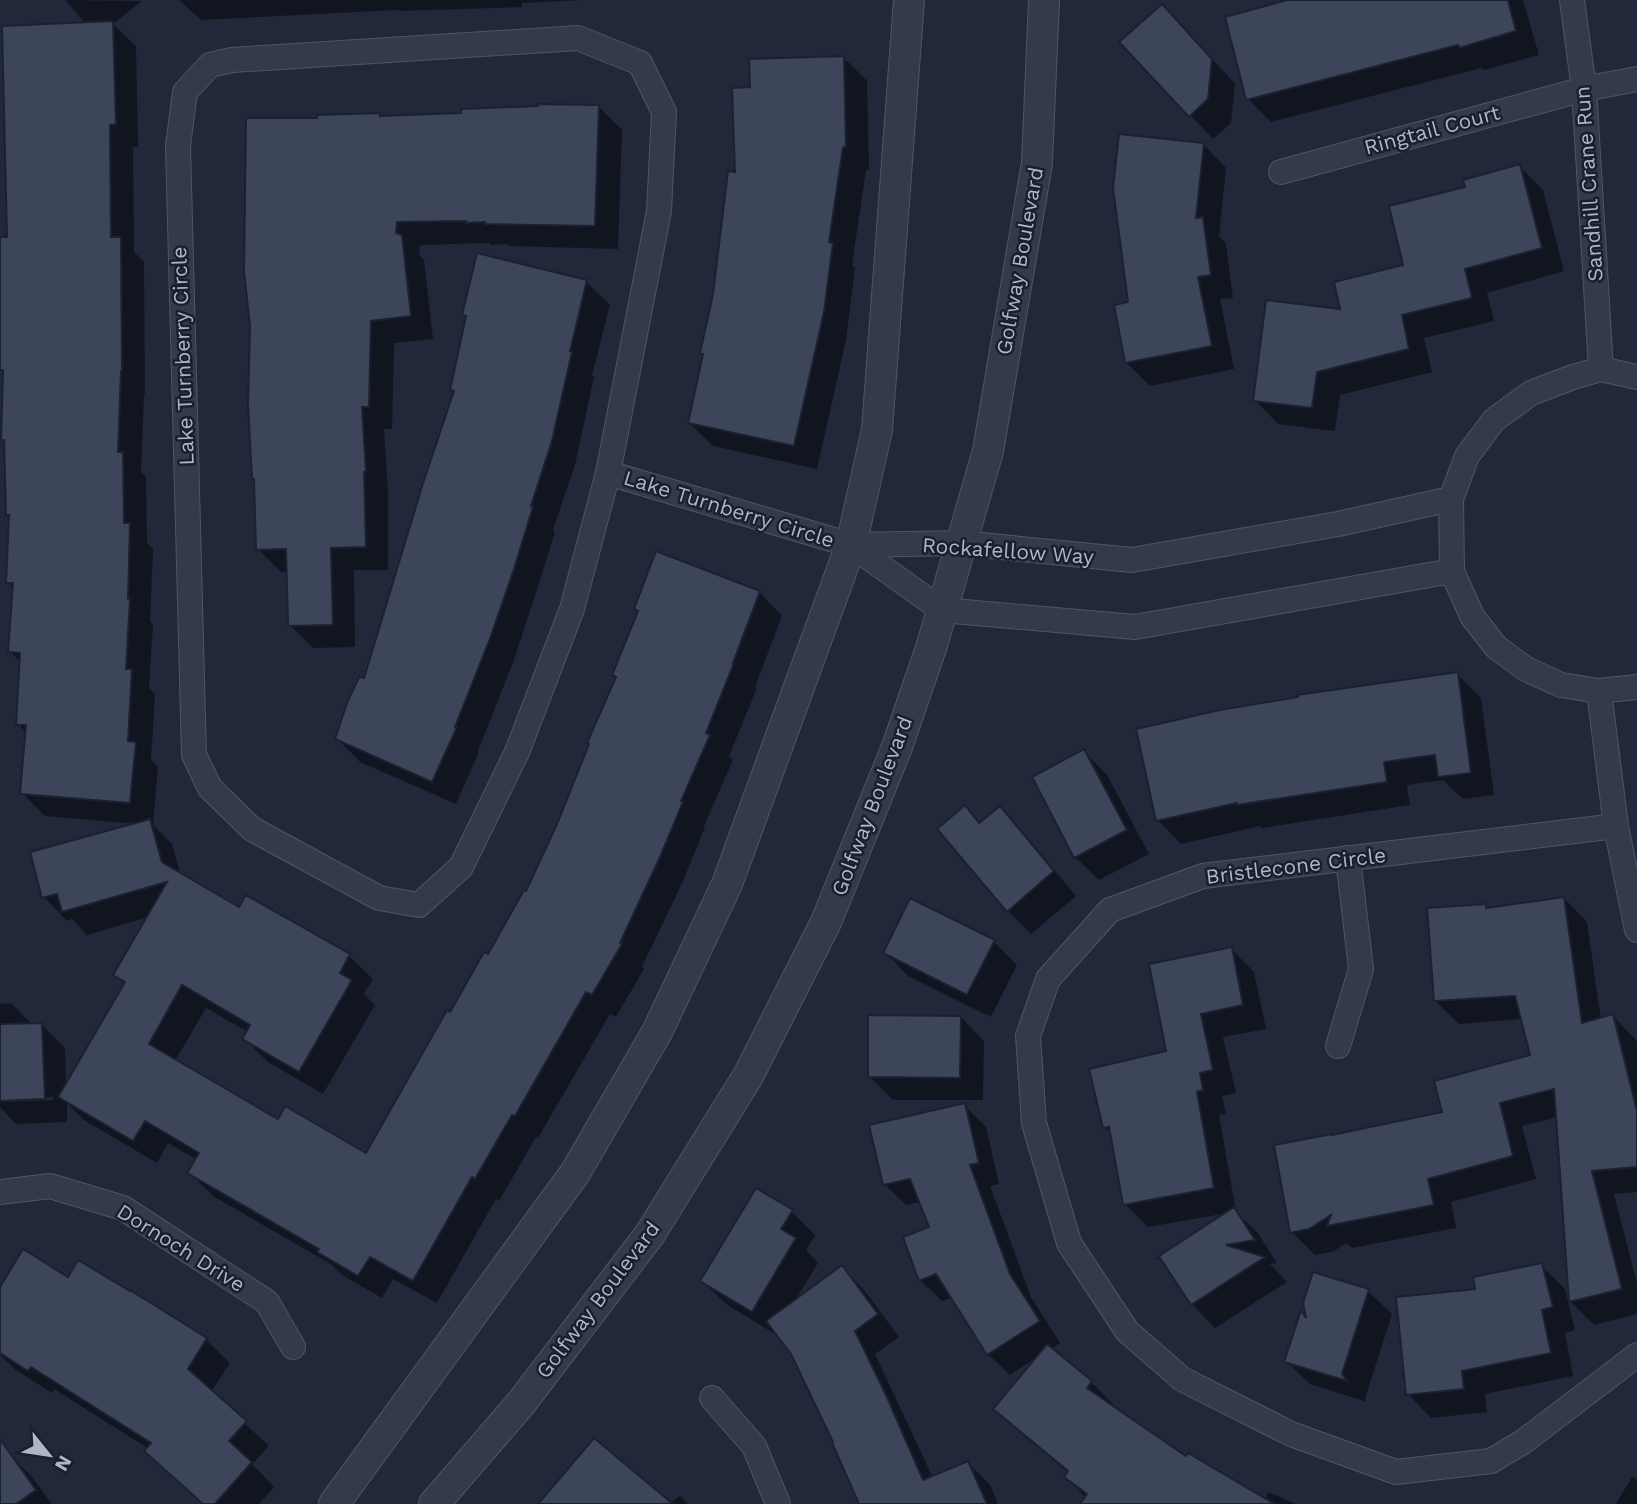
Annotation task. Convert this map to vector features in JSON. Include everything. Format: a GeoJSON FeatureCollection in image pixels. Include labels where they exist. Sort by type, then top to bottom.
{"type":"FeatureCollection","features":[{"type":"Feature","properties":{"kind":"street"},"geometry":{"type":"LineString","coordinates":[[334,1504],[575,1174],[657,1032],[727,884],[851,545],[877,430],[909,0]]}},
{"type":"Feature","properties":{"kind":"street","name":"Golfway Boulevard"},"geometry":{"type":"LineString","coordinates":[[434,1504],[522,1402],[650,1234],[748,1076],[826,922],[897,747],[932,645],[988,451],[1037,163],[1044,0]]}},
{"type":"Feature","properties":{"kind":"street","name":"Sandhill Crane Run"},"geometry":{"type":"LineString","coordinates":[[1572,0],[1584,89],[1601,369]]}},
{"type":"Feature","properties":{"kind":"street","name":"Lake Turnberry Circle"},"geometry":{"type":"LineString","coordinates":[[578,38],[640,63],[664,112],[659,211],[608,473],[572,609],[517,752],[461,867],[419,905],[379,898],[252,829],[210,788],[194,755],[178,146],[185,93],[210,65],[232,60],[578,38]]}},
{"type":"Feature","properties":{"kind":"street","name":"Ringtail Court"},"geometry":{"type":"LineString","coordinates":[[1281,172],[1584,89],[1637,79]]}},
{"type":"Feature","properties":{"kind":"street"},"geometry":{"type":"LineString","coordinates":[[1637,377],[1601,369],[1531,393],[1494,420],[1467,456],[1451,499],[1452,571],[1472,616],[1496,646],[1526,670],[1561,685],[1599,691],[1637,688]]}},
{"type":"Feature","properties":{"kind":"street","name":"Lake Turnberry Circle"},"geometry":{"type":"LineString","coordinates":[[608,473],[851,545]]}},
{"type":"Feature","properties":{"kind":"street","name":"Rockafellow Way"},"geometry":{"type":"LineString","coordinates":[[851,545],[961,543],[1132,560],[1338,524],[1451,499]]}},
{"type":"Feature","properties":{"kind":"street","name":"Rockafellow Way"},"geometry":{"type":"LineString","coordinates":[[851,545],[942,610]]}},
{"type":"Feature","properties":{"kind":"street"},"geometry":{"type":"LineString","coordinates":[[942,610],[1135,627],[1452,571]]}},
{"type":"Feature","properties":{"kind":"street"},"geometry":{"type":"LineString","coordinates":[[1599,691],[1616,826],[1637,930]]}},
{"type":"Feature","properties":{"kind":"street","name":"Bristlecone Circle"},"geometry":{"type":"LineString","coordinates":[[1616,826],[1203,876],[1110,910],[1048,979],[1028,1036],[1034,1123],[1069,1243],[1127,1331],[1182,1379],[1291,1434],[1396,1472],[1491,1461],[1523,1443],[1637,1355]]}},
{"type":"Feature","properties":{"kind":"street"},"geometry":{"type":"LineString","coordinates":[[1338,1046],[1361,969],[1348,858]]}},
{"type":"Feature","properties":{"kind":"street","name":"Dornoch Drive"},"geometry":{"type":"LineString","coordinates":[[0,1192],[50,1186],[123,1208],[267,1301],[293,1347]]}},
{"type":"Feature","properties":{"kind":"street"},"geometry":{"type":"LineString","coordinates":[[712,1398],[754,1446],[778,1504]]}},
{"type":"Feature","properties":{"kind":"building"},"geometry":{"type":"Polygon","coordinates":[[[1287,0],[1508,0],[1516,31],[1459,48],[1458,45],[1246,100],[1225,17],[1287,0]]]}},
{"type":"Feature","properties":{"kind":"building"},"geometry":{"type":"Polygon","coordinates":[[[1162,4],[1212,59],[1208,99],[1189,117],[1119,42],[1162,4]]]}},
{"type":"Feature","properties":{"kind":"building"},"geometry":{"type":"Polygon","coordinates":[[[113,21],[116,124],[110,125],[111,237],[121,237],[122,371],[118,452],[123,452],[124,523],[130,523],[126,669],[132,669],[128,741],[136,742],[130,803],[20,794],[26,725],[16,725],[20,653],[8,652],[13,583],[6,583],[9,515],[6,515],[4,440],[1,440],[3,370],[0,370],[0,237],[7,237],[2,26],[113,21]]]}},
{"type":"Feature","properties":{"kind":"building"},"geometry":{"type":"Polygon","coordinates":[[[844,56],[846,147],[843,147],[829,242],[833,243],[824,312],[794,446],[688,423],[713,294],[728,171],[735,172],[732,88],[750,87],[749,59],[844,56]]]}},
{"type":"Feature","properties":{"kind":"building"},"geometry":{"type":"Polygon","coordinates":[[[538,104],[599,105],[595,226],[485,224],[466,221],[397,222],[396,233],[402,235],[411,316],[371,321],[369,407],[362,407],[366,472],[366,547],[331,548],[333,625],[288,626],[286,549],[256,550],[248,405],[250,326],[244,272],[246,118],[461,113],[461,109],[538,104]]]}},
{"type":"Feature","properties":{"kind":"building"},"geometry":{"type":"Polygon","coordinates":[[[1119,134],[1204,143],[1196,218],[1203,217],[1211,275],[1198,277],[1212,346],[1125,363],[1114,305],[1128,302],[1113,188],[1119,134]]]}},
{"type":"Feature","properties":{"kind":"building"},"geometry":{"type":"Polygon","coordinates":[[[1520,164],[1542,248],[1465,269],[1472,298],[1402,315],[1409,349],[1317,372],[1312,408],[1253,401],[1266,300],[1340,309],[1334,282],[1403,265],[1389,206],[1465,187],[1463,180],[1520,164]]]}},
{"type":"Feature","properties":{"kind":"building"},"geometry":{"type":"Polygon","coordinates":[[[477,253],[587,280],[552,441],[514,569],[457,727],[432,782],[335,739],[359,677],[364,678],[454,391],[450,390],[466,316],[462,315],[477,253]]]}},
{"type":"Feature","properties":{"kind":"building"},"geometry":{"type":"Polygon","coordinates":[[[656,551],[760,591],[706,733],[710,735],[660,857],[620,943],[622,944],[592,995],[586,992],[515,1116],[512,1115],[475,1179],[472,1177],[413,1281],[370,1257],[358,1276],[317,1252],[319,1249],[187,1173],[199,1153],[145,1121],[133,1141],[58,1097],[125,982],[113,975],[167,882],[62,912],[57,894],[42,898],[30,852],[150,819],[162,862],[239,907],[246,895],[350,954],[340,973],[352,980],[299,1072],[242,1039],[250,1025],[182,985],[149,1044],[278,1119],[285,1106],[366,1153],[447,1010],[450,1012],[484,952],[488,954],[524,890],[526,891],[557,824],[589,744],[587,743],[616,677],[612,675],[638,611],[634,609],[656,551]]]}},
{"type":"Feature","properties":{"kind":"building"},"geometry":{"type":"Polygon","coordinates":[[[1458,672],[1471,773],[1438,777],[1435,755],[1384,762],[1387,782],[1237,803],[1156,821],[1136,729],[1220,710],[1298,697],[1297,695],[1458,672]]]}},
{"type":"Feature","properties":{"kind":"building"},"geometry":{"type":"Polygon","coordinates":[[[1084,749],[1127,830],[1074,858],[1032,777],[1084,749]]]}},
{"type":"Feature","properties":{"kind":"building"},"geometry":{"type":"Polygon","coordinates":[[[965,805],[979,823],[1000,806],[1054,871],[1007,912],[937,829],[965,805]]]}},
{"type":"Feature","properties":{"kind":"building"},"geometry":{"type":"Polygon","coordinates":[[[1564,897],[1582,1023],[1613,1014],[1637,1111],[1637,1167],[1592,1171],[1622,1289],[1569,1302],[1554,1089],[1500,1103],[1513,1156],[1428,1179],[1434,1205],[1327,1226],[1331,1215],[1309,1229],[1290,1233],[1274,1145],[1442,1112],[1434,1081],[1530,1055],[1515,996],[1434,1001],[1427,908],[1486,904],[1486,908],[1564,897]]]}},
{"type":"Feature","properties":{"kind":"building"},"geometry":{"type":"Polygon","coordinates":[[[910,898],[995,940],[967,995],[883,953],[910,898]]]}},
{"type":"Feature","properties":{"kind":"building"},"geometry":{"type":"Polygon","coordinates":[[[1232,947],[1243,1005],[1201,1014],[1213,1070],[1200,1073],[1203,1090],[1197,1092],[1214,1188],[1123,1205],[1109,1127],[1103,1128],[1089,1069],[1166,1051],[1149,964],[1232,947]]]}},
{"type":"Feature","properties":{"kind":"building"},"geometry":{"type":"Polygon","coordinates":[[[868,1015],[961,1016],[960,1078],[868,1077],[868,1015]]]}},
{"type":"Feature","properties":{"kind":"building"},"geometry":{"type":"Polygon","coordinates":[[[42,1023],[45,1099],[0,1101],[0,1024],[42,1023]]]}},
{"type":"Feature","properties":{"kind":"building"},"geometry":{"type":"Polygon","coordinates":[[[965,1103],[979,1163],[970,1165],[1010,1274],[1040,1321],[987,1355],[936,1274],[919,1281],[903,1237],[929,1227],[910,1179],[883,1185],[869,1125],[965,1103]]]}},
{"type":"Feature","properties":{"kind":"building"},"geometry":{"type":"Polygon","coordinates":[[[756,1188],[793,1210],[781,1229],[796,1238],[752,1312],[700,1281],[756,1188]]]}},
{"type":"Feature","properties":{"kind":"building"},"geometry":{"type":"Polygon","coordinates":[[[1234,1207],[1255,1240],[1226,1245],[1265,1257],[1191,1305],[1160,1258],[1156,1258],[1234,1207]]]}},
{"type":"Feature","properties":{"kind":"building"},"geometry":{"type":"Polygon","coordinates":[[[23,1249],[68,1277],[78,1260],[207,1338],[188,1369],[247,1421],[229,1441],[252,1462],[215,1504],[203,1504],[144,1451],[151,1443],[31,1367],[28,1371],[0,1353],[0,1287],[23,1249]]]}},
{"type":"Feature","properties":{"kind":"building"},"geometry":{"type":"Polygon","coordinates":[[[1542,1263],[1553,1307],[1542,1310],[1551,1353],[1462,1371],[1464,1389],[1406,1395],[1396,1297],[1475,1289],[1473,1277],[1542,1263]]]}},
{"type":"Feature","properties":{"kind":"building"},"geometry":{"type":"Polygon","coordinates":[[[842,1265],[878,1314],[855,1331],[923,1480],[968,1461],[987,1504],[859,1504],[791,1354],[766,1321],[842,1265]]]}},
{"type":"Feature","properties":{"kind":"building"},"geometry":{"type":"Polygon","coordinates":[[[1313,1272],[1369,1289],[1342,1374],[1347,1381],[1284,1362],[1301,1310],[1306,1318],[1303,1303],[1313,1272]]]}},
{"type":"Feature","properties":{"kind":"building"},"geometry":{"type":"Polygon","coordinates":[[[1047,1344],[1092,1381],[1087,1388],[1186,1456],[1188,1453],[1275,1504],[1080,1504],[1087,1494],[1064,1477],[1068,1471],[993,1409],[1047,1344]]]}},
{"type":"Feature","properties":{"kind":"building"},"geometry":{"type":"Polygon","coordinates":[[[594,1438],[673,1504],[538,1504],[594,1438]]]}},
{"type":"Feature","properties":{"kind":"building"},"geometry":{"type":"Polygon","coordinates":[[[0,1439],[36,1490],[16,1504],[0,1504],[0,1439]]]}}]}
